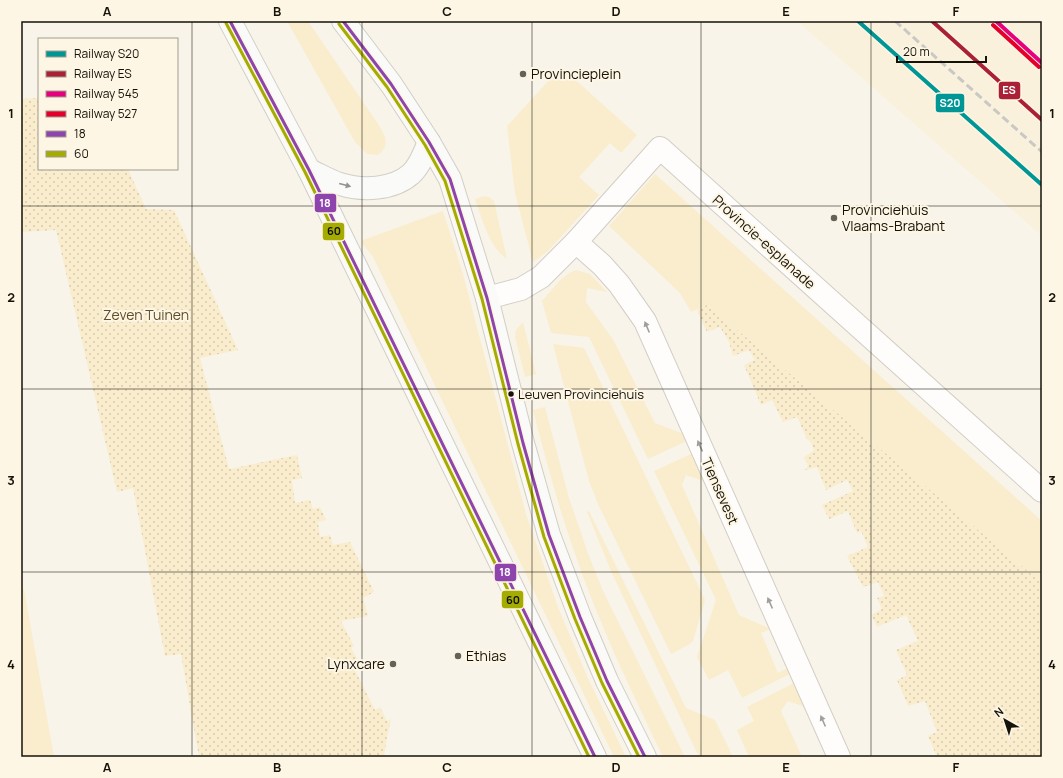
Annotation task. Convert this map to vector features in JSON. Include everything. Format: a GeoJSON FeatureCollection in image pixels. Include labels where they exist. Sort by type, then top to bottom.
{"type":"FeatureCollection","features":[{"type":"Feature","properties":{"kind":"main road"},"geometry":{"type":"LineString","coordinates":[[230,21],[310,170],[595,757]]}},
{"type":"Feature","properties":{"kind":"main road"},"geometry":{"type":"LineString","coordinates":[[343,21],[391,84],[429,142],[450,179],[487,298],[523,443],[549,536],[607,681],[645,757]]}},
{"type":"Feature","properties":{"kind":"main road"},"geometry":{"type":"LineString","coordinates":[[310,170],[340,184],[351,187],[375,188],[389,185],[400,181],[410,174],[422,159],[429,142]]}},
{"type":"Feature","properties":{"kind":"street","name":"Provincie-esplanade"},"geometry":{"type":"LineString","coordinates":[[487,298],[521,289],[541,277],[576,242],[660,148],[1042,491]]}},
{"type":"Feature","properties":{"kind":"street","name":"Tiensevest"},"geometry":{"type":"LineString","coordinates":[[576,242],[602,265],[619,284],[645,321],[839,757]]}},
{"type":"Feature","properties":{"kind":"shaded area"},"geometry":{"type":"Polygon","coordinates":[[[797,21],[1042,21],[1042,236],[797,21]]]}},
{"type":"Feature","properties":{"kind":"green space"},"geometry":{"type":"Polygon","coordinates":[[[287,21],[308,21],[380,127],[386,142],[384,149],[378,155],[367,154],[355,142],[287,21]]]}},
{"type":"Feature","properties":{"kind":"green space"},"geometry":{"type":"Polygon","coordinates":[[[561,67],[637,135],[621,153],[610,143],[579,177],[599,195],[548,251],[533,262],[515,193],[507,126],[561,67]]]}},
{"type":"Feature","properties":{"kind":"green space","name":"Zeven Tuinen"},"geometry":{"type":"Polygon","coordinates":[[[38,98],[38,170],[128,170],[146,209],[174,210],[238,350],[200,358],[229,469],[297,455],[302,478],[292,480],[295,503],[310,500],[313,509],[320,507],[326,520],[318,522],[320,537],[330,535],[333,545],[350,542],[374,592],[363,598],[368,616],[341,621],[354,646],[351,648],[358,660],[352,664],[375,710],[380,707],[387,721],[391,719],[384,757],[199,757],[181,654],[165,656],[133,488],[117,492],[56,230],[21,232],[21,99],[38,98]]]}},
{"type":"Feature","properties":{"kind":"green space"},"geometry":{"type":"Polygon","coordinates":[[[655,174],[1042,521],[1042,583],[707,305],[691,312],[680,293],[609,226],[655,174]]]}},
{"type":"Feature","properties":{"kind":"green space"},"geometry":{"type":"Polygon","coordinates":[[[484,196],[489,197],[494,201],[507,259],[495,247],[483,223],[475,199],[484,196]]]}},
{"type":"Feature","properties":{"kind":"green space"},"geometry":{"type":"Polygon","coordinates":[[[443,211],[463,274],[526,514],[558,607],[587,676],[626,757],[614,757],[373,257],[362,243],[363,240],[443,211]]]}},
{"type":"Feature","properties":{"kind":"green space"},"geometry":{"type":"Polygon","coordinates":[[[576,270],[590,274],[607,292],[587,288],[586,302],[614,341],[655,423],[684,434],[687,441],[648,459],[589,337],[551,333],[542,301],[566,275],[576,270]]]}},
{"type":"Feature","properties":{"kind":"green space"},"geometry":{"type":"Polygon","coordinates":[[[707,305],[1042,583],[1042,757],[937,757],[928,736],[937,732],[925,701],[908,706],[897,680],[907,675],[896,650],[918,641],[906,615],[877,627],[871,615],[882,609],[877,598],[884,596],[878,582],[863,587],[847,556],[868,547],[861,531],[857,533],[848,511],[829,519],[822,505],[853,491],[847,480],[826,490],[817,467],[805,470],[808,466],[806,460],[803,458],[814,450],[810,440],[808,441],[797,417],[783,422],[772,400],[761,405],[744,365],[755,360],[749,350],[733,356],[729,342],[720,327],[707,332],[697,310],[707,305]]]}},
{"type":"Feature","properties":{"kind":"green space"},"geometry":{"type":"Polygon","coordinates":[[[523,322],[536,374],[525,377],[515,337],[516,330],[523,322]]]}},
{"type":"Feature","properties":{"kind":"green space"},"geometry":{"type":"Polygon","coordinates":[[[553,344],[584,348],[705,600],[693,641],[671,654],[598,504],[589,481],[553,344]]]}},
{"type":"Feature","properties":{"kind":"green space"},"geometry":{"type":"Polygon","coordinates":[[[545,407],[569,498],[603,591],[685,757],[663,757],[603,628],[582,575],[562,514],[533,410],[545,407]]]}},
{"type":"Feature","properties":{"kind":"green space"},"geometry":{"type":"Polygon","coordinates":[[[693,453],[706,482],[686,475],[682,485],[739,615],[771,629],[761,633],[778,673],[788,668],[790,674],[742,698],[728,670],[709,680],[697,657],[716,600],[654,471],[693,453]]]}},
{"type":"Feature","properties":{"kind":"green space"},"geometry":{"type":"Polygon","coordinates":[[[589,511],[686,708],[715,720],[733,757],[699,757],[611,571],[587,512],[589,511]]]}},
{"type":"Feature","properties":{"kind":"green space"},"geometry":{"type":"Polygon","coordinates":[[[24,589],[54,757],[21,757],[21,590],[24,589]]]}},
{"type":"Feature","properties":{"kind":"green space"},"geometry":{"type":"Polygon","coordinates":[[[794,683],[805,707],[788,701],[781,711],[802,757],[749,757],[737,730],[754,721],[747,707],[794,683]]]}},
{"type":"Feature","properties":{"kind":"railway"},"geometry":{"type":"LineString","coordinates":[[895,21],[1042,152]]}},
{"type":"Feature","properties":{"kind":"rail line","name":"S20"},"geometry":{"type":"LineString","coordinates":[[858,21],[1042,185]]}},
{"type":"Feature","properties":{"kind":"rail line","name":"ES"},"geometry":{"type":"LineString","coordinates":[[932,21],[1042,120]]}},
{"type":"Feature","properties":{"kind":"rail line","name":"545"},"geometry":{"type":"LineString","coordinates":[[996,21],[1042,63]]}},
{"type":"Feature","properties":{"kind":"rail line","name":"527"},"geometry":{"type":"LineString","coordinates":[[993,25],[1039,67]]}},
{"type":"Feature","properties":{"kind":"transit line","name":"18"},"geometry":{"type":"LineString","coordinates":[[230,21],[309,170],[595,757]]}},
{"type":"Feature","properties":{"kind":"transit line","name":"18"},"geometry":{"type":"LineString","coordinates":[[343,21],[391,84],[429,142],[450,179],[487,298],[523,443],[549,535],[580,617],[607,681],[645,757]]}},
{"type":"Feature","properties":{"kind":"transit line","name":"60"},"geometry":{"type":"LineString","coordinates":[[226,23],[305,172],[589,757]]}},
{"type":"Feature","properties":{"kind":"transit line","name":"60"},"geometry":{"type":"LineString","coordinates":[[339,24],[387,87],[425,145],[445,181],[482,299],[518,444],[544,537],[575,619],[602,683],[639,757]]}},
{"type":"Feature","properties":{"kind":"place","name":"Provincieplein"},"geometry":{"type":"Point","coordinates":[523,74]}},
{"type":"Feature","properties":{"kind":"place","name":"Provinciehuis Vlaams-Brabant"},"geometry":{"type":"Point","coordinates":[834,218]}},
{"type":"Feature","properties":{"kind":"place","name":"Leuven Provinciehuis"},"geometry":{"type":"Point","coordinates":[511,394]}},
{"type":"Feature","properties":{"kind":"place","name":"Ethias"},"geometry":{"type":"Point","coordinates":[458,656]}},
{"type":"Feature","properties":{"kind":"place","name":"Lynxcare"},"geometry":{"type":"Point","coordinates":[393,664]}}]}
